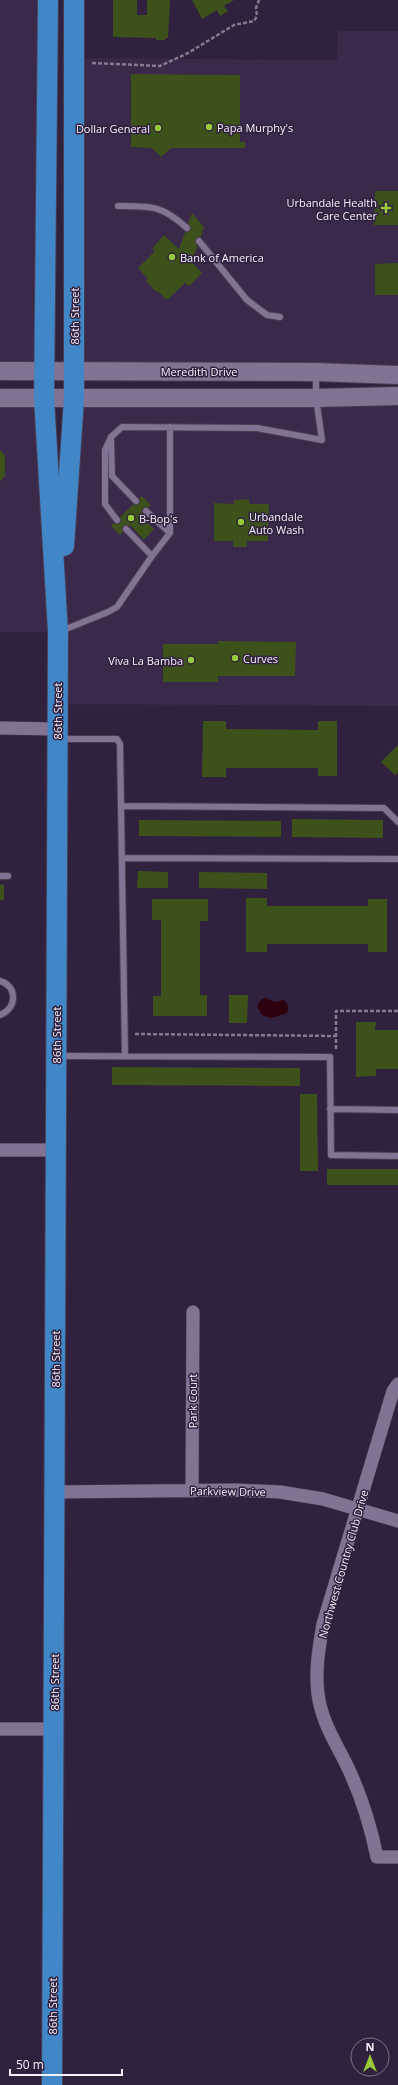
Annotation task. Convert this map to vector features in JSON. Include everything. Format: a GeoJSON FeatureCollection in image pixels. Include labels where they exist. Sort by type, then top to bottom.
{"type":"FeatureCollection","features":[{"type":"Feature","properties":{"kind":"main road","name":"86th Street"},"geometry":{"type":"LineString","coordinates":[[48,0],[44,398],[58,632]]}},
{"type":"Feature","properties":{"kind":"main road","name":"86th Street"},"geometry":{"type":"LineString","coordinates":[[52,2085],[58,632],[74,399],[74,0]]}},
{"type":"Feature","properties":{"kind":"main road","name":"Meredith Drive"},"geometry":{"type":"LineString","coordinates":[[0,371],[316,372],[398,375]]}},
{"type":"Feature","properties":{"kind":"main road"},"geometry":{"type":"LineString","coordinates":[[0,398],[316,398],[398,396]]}},
{"type":"Feature","properties":{"kind":"street"},"geometry":{"type":"LineString","coordinates":[[0,728],[57,734]]}},
{"type":"Feature","properties":{"kind":"street"},"geometry":{"type":"LineString","coordinates":[[0,1150],[56,1150]]}},
{"type":"Feature","properties":{"kind":"street","name":"Park Court"},"geometry":{"type":"LineString","coordinates":[[192,1491],[193,1312]]}},
{"type":"Feature","properties":{"kind":"street","name":"Northwest Country Club Drive"},"geometry":{"type":"LineString","coordinates":[[398,1384],[393,1391],[358,1508],[324,1624],[317,1660],[318,1696],[327,1729],[349,1771],[371,1828],[377,1857],[398,1857]]}},
{"type":"Feature","properties":{"kind":"street","name":"Parkview Drive"},"geometry":{"type":"LineString","coordinates":[[54,1492],[280,1492],[323,1499],[358,1508],[398,1521]]}},
{"type":"Feature","properties":{"kind":"street"},"geometry":{"type":"LineString","coordinates":[[0,1729],[53,1729]]}},
{"type":"Feature","properties":{"kind":"lane"},"geometry":{"type":"LineString","coordinates":[[118,206],[151,206],[172,215],[187,228]]}},
{"type":"Feature","properties":{"kind":"lane"},"geometry":{"type":"LineString","coordinates":[[199,241],[247,300],[267,315],[280,317]]}},
{"type":"Feature","properties":{"kind":"lane"},"geometry":{"type":"LineString","coordinates":[[117,520],[105,504],[105,450],[111,437],[122,427],[257,428],[322,440],[316,398],[316,372]]}},
{"type":"Feature","properties":{"kind":"lane"},"geometry":{"type":"LineString","coordinates":[[58,632],[117,607],[152,556],[170,533],[170,427]]}},
{"type":"Feature","properties":{"kind":"lane"},"geometry":{"type":"LineString","coordinates":[[111,437],[112,476],[136,501]]}},
{"type":"Feature","properties":{"kind":"lane"},"geometry":{"type":"LineString","coordinates":[[146,511],[170,533]]}},
{"type":"Feature","properties":{"kind":"lane"},"geometry":{"type":"LineString","coordinates":[[126,529],[152,556]]}},
{"type":"Feature","properties":{"kind":"lane"},"geometry":{"type":"LineString","coordinates":[[57,734],[117,739],[120,744],[125,1056]]}},
{"type":"Feature","properties":{"kind":"lane"},"geometry":{"type":"LineString","coordinates":[[122,806],[384,808],[398,822]]}},
{"type":"Feature","properties":{"kind":"lane"},"geometry":{"type":"LineString","coordinates":[[122,858],[398,859]]}},
{"type":"Feature","properties":{"kind":"lane"},"geometry":{"type":"LineString","coordinates":[[0,876],[8,876]]}},
{"type":"Feature","properties":{"kind":"lane"},"geometry":{"type":"LineString","coordinates":[[0,981],[9,986],[13,992],[14,999],[8,1011],[0,1015]]}},
{"type":"Feature","properties":{"kind":"lane"},"geometry":{"type":"LineString","coordinates":[[56,1056],[330,1057],[331,1155],[398,1156]]}},
{"type":"Feature","properties":{"kind":"lane"},"geometry":{"type":"LineString","coordinates":[[330,1109],[398,1110]]}},
{"type":"Feature","properties":{"kind":"path"},"geometry":{"type":"LineString","coordinates":[[92,63],[160,66],[188,53],[234,25],[254,21],[257,16],[256,8],[259,0]]}},
{"type":"Feature","properties":{"kind":"path"},"geometry":{"type":"LineString","coordinates":[[330,1057],[336,1058],[336,1011],[398,1011]]}},
{"type":"Feature","properties":{"kind":"path"},"geometry":{"type":"LineString","coordinates":[[125,1034],[336,1036]]}},
{"type":"Feature","properties":{"kind":"shaded area"},"geometry":{"type":"Polygon","coordinates":[[[0,0],[48,0],[45,370],[0,370],[0,0]]]}},
{"type":"Feature","properties":{"kind":"shaded area"},"geometry":{"type":"Polygon","coordinates":[[[338,31],[398,31],[398,375],[74,371],[75,58],[337,60],[338,31]]]}},
{"type":"Feature","properties":{"kind":"shaded area"},"geometry":{"type":"Polygon","coordinates":[[[398,396],[398,706],[57,704],[58,632],[0,632],[0,397],[44,398],[58,627],[74,399],[398,396]]]}},
{"type":"Feature","properties":{"kind":"shaded area"},"geometry":{"type":"Polygon","coordinates":[[[265,998],[275,1002],[283,1000],[288,1006],[287,1013],[271,1018],[262,1015],[257,1006],[261,1000],[265,998]]]}},
{"type":"Feature","properties":{"kind":"building"},"geometry":{"type":"Polygon","coordinates":[[[113,0],[137,0],[137,15],[147,15],[147,0],[170,0],[168,38],[165,38],[165,40],[156,40],[156,38],[113,37],[113,0]]]}},
{"type":"Feature","properties":{"kind":"building"},"geometry":{"type":"Polygon","coordinates":[[[192,0],[234,0],[224,6],[228,11],[220,16],[217,10],[202,19],[192,0]]]}},
{"type":"Feature","properties":{"kind":"building"},"geometry":{"type":"Polygon","coordinates":[[[131,74],[240,75],[240,142],[245,142],[245,148],[171,148],[161,157],[152,148],[131,147],[131,74]]]}},
{"type":"Feature","properties":{"kind":"building","name":"Urbandale Health Care Center"},"geometry":{"type":"Polygon","coordinates":[[[375,191],[398,191],[398,225],[374,225],[375,191]]]}},
{"type":"Feature","properties":{"kind":"building","name":"Bank of America"},"geometry":{"type":"Polygon","coordinates":[[[192,213],[204,227],[192,262],[202,273],[189,286],[185,283],[167,300],[157,291],[156,292],[146,281],[148,279],[138,268],[155,251],[152,249],[164,235],[179,249],[192,213]]]}},
{"type":"Feature","properties":{"kind":"building"},"geometry":{"type":"Polygon","coordinates":[[[398,263],[398,295],[375,295],[375,264],[398,263]]]}},
{"type":"Feature","properties":{"kind":"building"},"geometry":{"type":"Polygon","coordinates":[[[0,450],[5,455],[5,476],[0,481],[0,450]]]}},
{"type":"Feature","properties":{"kind":"building","name":"B-Bop's"},"geometry":{"type":"Polygon","coordinates":[[[142,496],[151,505],[140,516],[154,529],[144,540],[130,525],[120,535],[111,526],[142,496]]]}},
{"type":"Feature","properties":{"kind":"building","name":"Urbandale Auto Wash"},"geometry":{"type":"Polygon","coordinates":[[[249,499],[249,504],[269,504],[268,541],[247,541],[247,547],[233,547],[233,541],[214,541],[214,503],[234,504],[234,500],[249,499]]]}},
{"type":"Feature","properties":{"kind":"building"},"geometry":{"type":"Polygon","coordinates":[[[218,641],[296,642],[295,676],[218,676],[218,682],[163,682],[163,644],[218,644],[218,641]]]}},
{"type":"Feature","properties":{"kind":"building"},"geometry":{"type":"Polygon","coordinates":[[[203,721],[226,721],[226,729],[318,730],[318,721],[337,721],[337,776],[318,776],[318,768],[226,768],[226,777],[202,777],[203,721]]]}},
{"type":"Feature","properties":{"kind":"building"},"geometry":{"type":"Polygon","coordinates":[[[398,745],[398,772],[395,775],[381,762],[398,745]]]}},
{"type":"Feature","properties":{"kind":"building"},"geometry":{"type":"Polygon","coordinates":[[[292,819],[383,820],[383,838],[292,837],[292,819]]]}},
{"type":"Feature","properties":{"kind":"building"},"geometry":{"type":"Polygon","coordinates":[[[139,820],[281,821],[281,837],[139,836],[139,820]]]}},
{"type":"Feature","properties":{"kind":"building"},"geometry":{"type":"Polygon","coordinates":[[[138,871],[168,872],[168,888],[137,888],[138,871]]]}},
{"type":"Feature","properties":{"kind":"building"},"geometry":{"type":"Polygon","coordinates":[[[199,872],[267,873],[267,889],[199,888],[199,872]]]}},
{"type":"Feature","properties":{"kind":"building"},"geometry":{"type":"Polygon","coordinates":[[[0,884],[4,885],[4,900],[0,900],[0,884]]]}},
{"type":"Feature","properties":{"kind":"building"},"geometry":{"type":"Polygon","coordinates":[[[246,898],[267,898],[267,906],[368,906],[368,899],[387,899],[387,952],[368,952],[368,944],[267,944],[267,952],[246,952],[246,898]]]}},
{"type":"Feature","properties":{"kind":"building"},"geometry":{"type":"Polygon","coordinates":[[[152,899],[208,899],[208,921],[200,921],[200,995],[207,995],[207,1016],[153,1016],[153,996],[161,996],[161,920],[152,920],[152,899]]]}},
{"type":"Feature","properties":{"kind":"building"},"geometry":{"type":"Polygon","coordinates":[[[229,995],[248,995],[247,1023],[229,1023],[229,995]]]}},
{"type":"Feature","properties":{"kind":"building"},"geometry":{"type":"Polygon","coordinates":[[[356,1022],[376,1022],[375,1030],[398,1030],[398,1069],[376,1069],[376,1076],[356,1077],[356,1022]]]}},
{"type":"Feature","properties":{"kind":"building"},"geometry":{"type":"Polygon","coordinates":[[[112,1067],[300,1068],[300,1086],[112,1085],[112,1067]]]}},
{"type":"Feature","properties":{"kind":"building"},"geometry":{"type":"Polygon","coordinates":[[[300,1094],[317,1094],[318,1171],[300,1171],[300,1094]]]}},
{"type":"Feature","properties":{"kind":"building"},"geometry":{"type":"Polygon","coordinates":[[[327,1169],[398,1169],[398,1185],[327,1185],[327,1169]]]}},
{"type":"Feature","properties":{"kind":"place","name":"Papa Murphy's"},"geometry":{"type":"Point","coordinates":[209,127]}},
{"type":"Feature","properties":{"kind":"place","name":"Dollar General"},"geometry":{"type":"Point","coordinates":[158,128]}},
{"type":"Feature","properties":{"kind":"place","name":"Urbandale Health Care Center"},"geometry":{"type":"Point","coordinates":[386,208]}},
{"type":"Feature","properties":{"kind":"place","name":"Bank of America"},"geometry":{"type":"Point","coordinates":[172,257]}},
{"type":"Feature","properties":{"kind":"place","name":"B-Bop's"},"geometry":{"type":"Point","coordinates":[131,518]}},
{"type":"Feature","properties":{"kind":"place","name":"Urbandale Auto Wash"},"geometry":{"type":"Point","coordinates":[241,522]}},
{"type":"Feature","properties":{"kind":"place","name":"Curves"},"geometry":{"type":"Point","coordinates":[235,658]}},
{"type":"Feature","properties":{"kind":"place","name":"Viva La Bamba"},"geometry":{"type":"Point","coordinates":[191,660]}}]}
